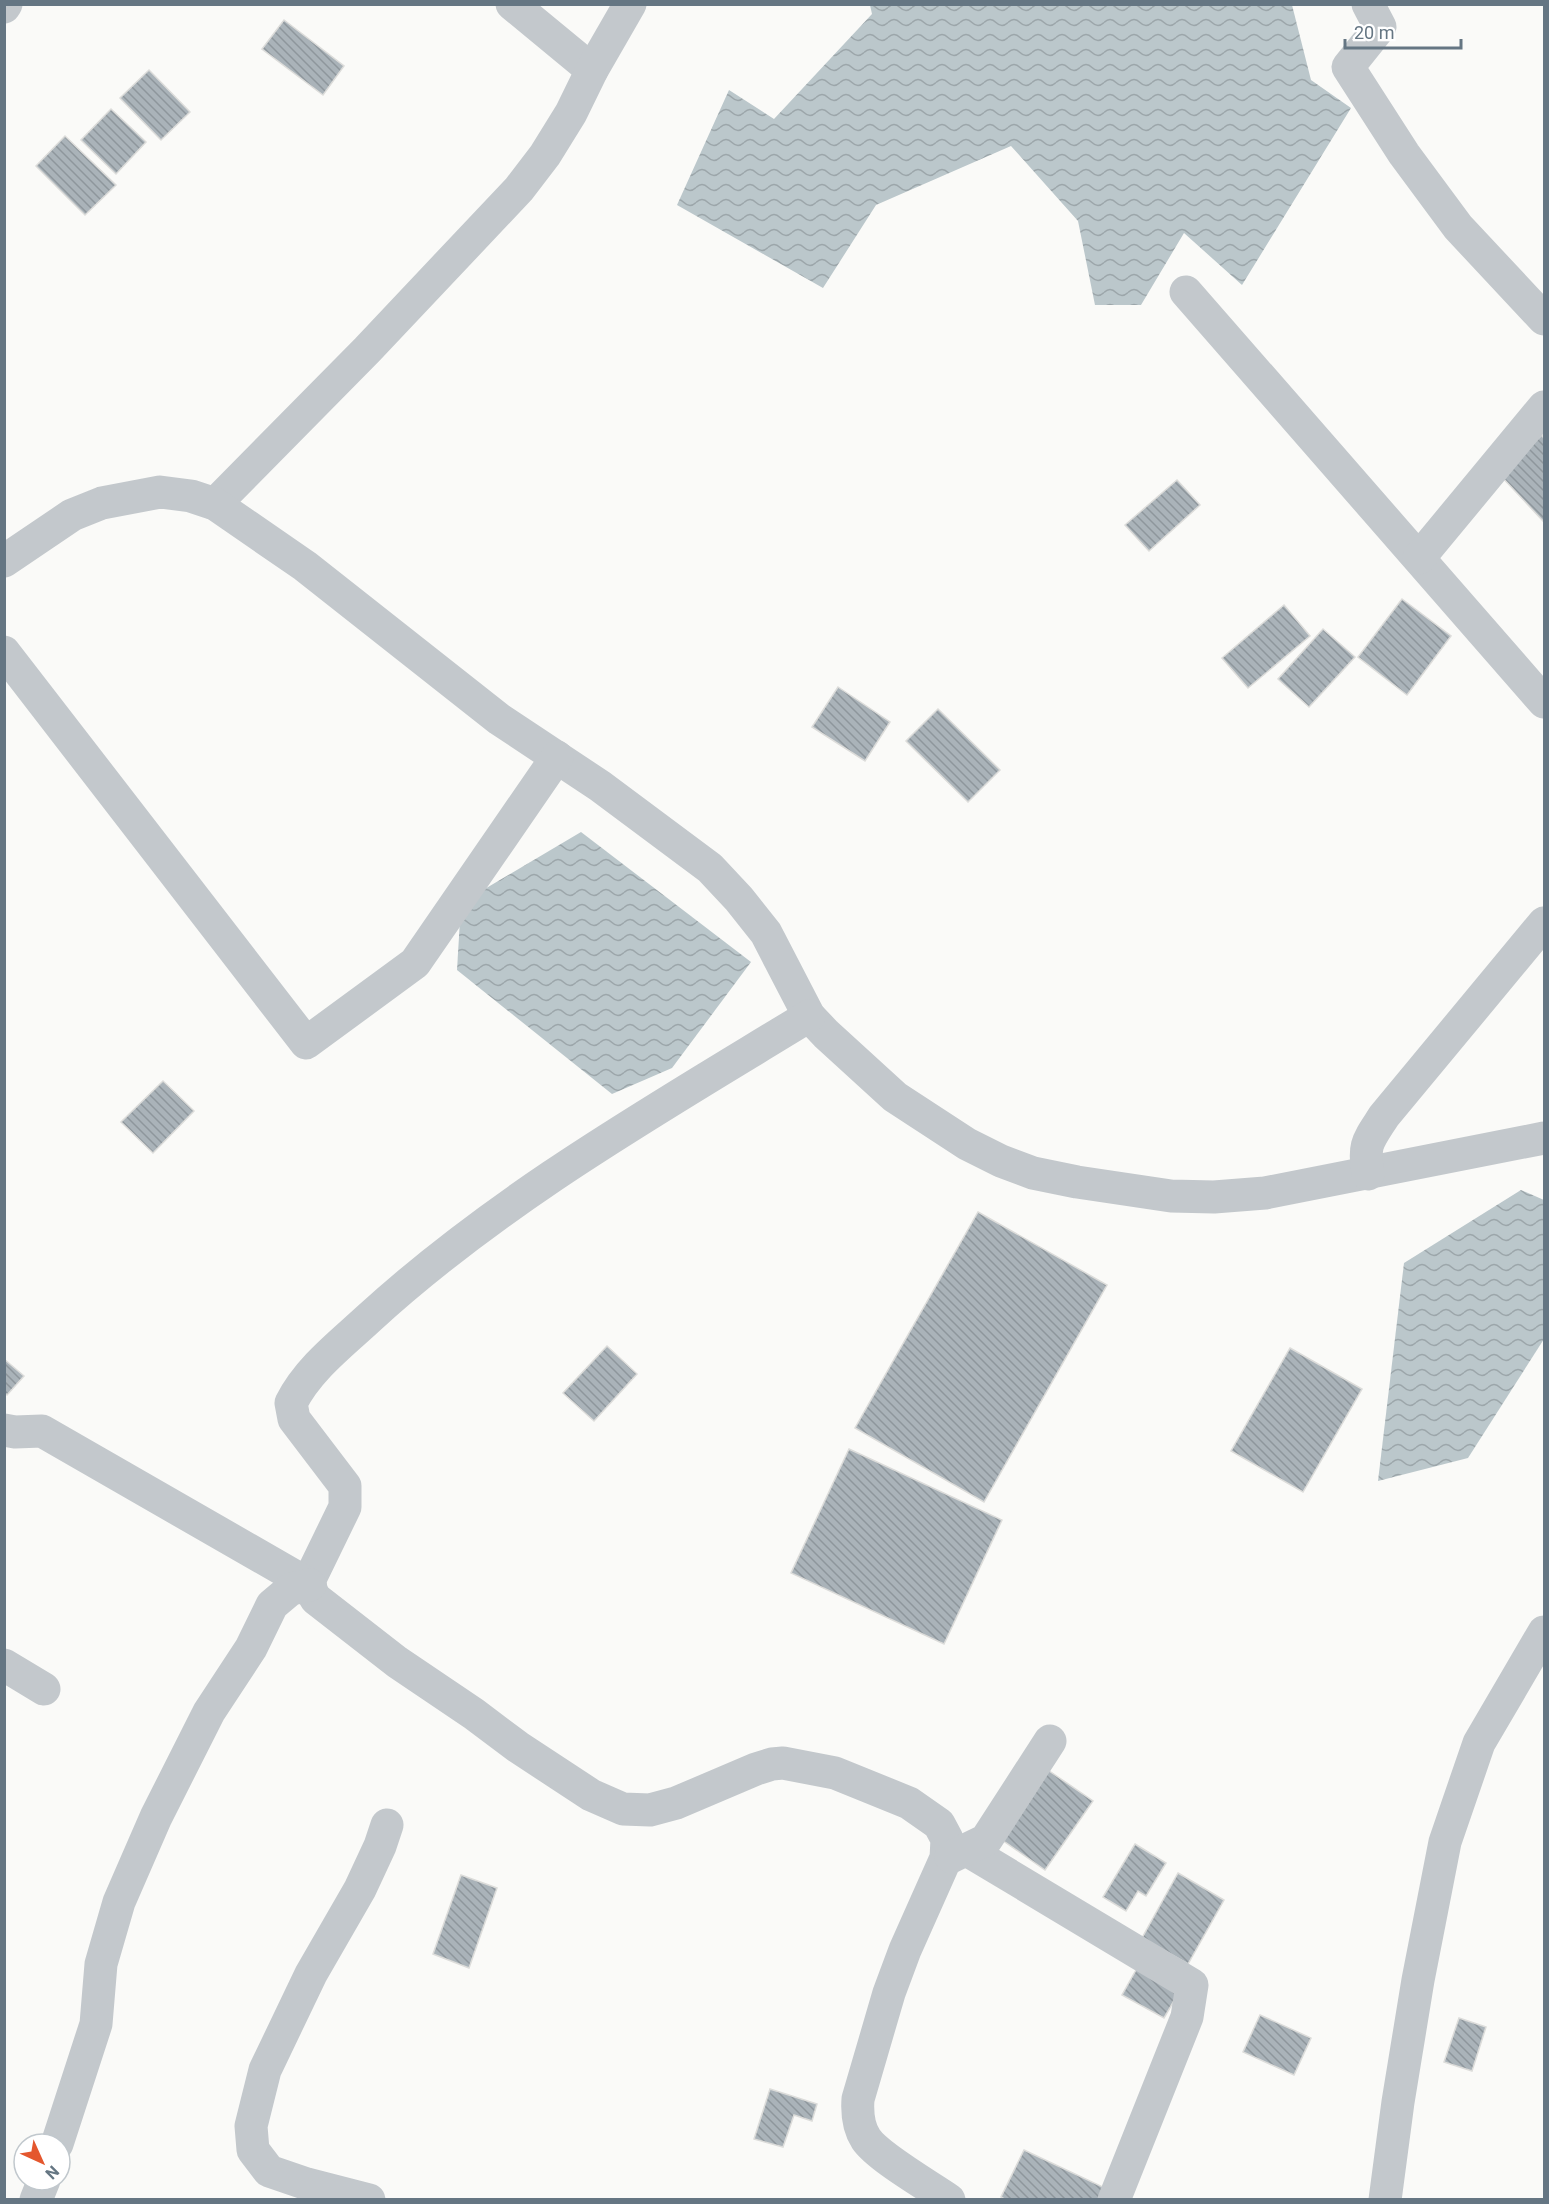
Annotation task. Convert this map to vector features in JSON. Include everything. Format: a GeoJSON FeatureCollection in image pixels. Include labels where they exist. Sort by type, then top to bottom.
{"type":"FeatureCollection","features":[{"type":"Feature","properties":{"kind":"street"},"geometry":{"type":"LineString","coordinates":[[512,4],[592,70]]}},
{"type":"Feature","properties":{"kind":"street"},"geometry":{"type":"LineString","coordinates":[[214,504],[375,342],[519,189],[545,155],[571,112],[630,4]]}},
{"type":"Feature","properties":{"kind":"street"},"geometry":{"type":"LineString","coordinates":[[1368,4],[1380,27],[1348,67],[1404,154],[1458,227],[1545,319]]}},
{"type":"Feature","properties":{"kind":"street"},"geometry":{"type":"LineString","coordinates":[[1186,292],[1545,702]]}},
{"type":"Feature","properties":{"kind":"street"},"geometry":{"type":"LineString","coordinates":[[1419,558],[1545,407]]}},
{"type":"Feature","properties":{"kind":"street"},"geometry":{"type":"LineString","coordinates":[[4,561],[72,514],[102,503],[160,492],[191,496],[214,504],[305,566],[500,720],[600,786],[710,868],[766,933],[809,1016],[896,1097],[967,1144],[1001,1161],[1033,1173],[1171,1196],[1214,1197],[1265,1193],[1545,1138]]}},
{"type":"Feature","properties":{"kind":"street"},"geometry":{"type":"LineString","coordinates":[[4,652],[306,1043],[415,963],[557,757]]}},
{"type":"Feature","properties":{"kind":"street"},"geometry":{"type":"LineString","coordinates":[[1368,1174],[1364,1152],[1384,1116],[1545,923]]}},
{"type":"Feature","properties":{"kind":"street"},"geometry":{"type":"LineString","coordinates":[[809,1016],[550,1177],[455,1246],[391,1298],[324,1360],[303,1383],[291,1402],[294,1419],[345,1486],[347,1494],[345,1507],[310,1579],[311,1592],[316,1599],[397,1662],[549,1768],[607,1803],[623,1809],[650,1810],[676,1803],[772,1764],[810,1767],[835,1773],[909,1803],[939,1824],[946,1839],[1045,1879]]}},
{"type":"Feature","properties":{"kind":"street"},"geometry":{"type":"LineString","coordinates":[[4,1430],[42,1431],[310,1585]]}},
{"type":"Feature","properties":{"kind":"street"},"geometry":{"type":"LineString","coordinates":[[61,2132],[96,2024],[101,1964],[118,1902],[156,1817],[209,1712],[251,1648],[272,1605],[291,1589],[310,1585]]}},
{"type":"Feature","properties":{"kind":"street"},"geometry":{"type":"LineString","coordinates":[[1385,2199],[1418,1980],[1445,1842],[1479,1743],[1545,1632]]}},
{"type":"Feature","properties":{"kind":"street"},"geometry":{"type":"LineString","coordinates":[[4,1665],[44,1689]]}},
{"type":"Feature","properties":{"kind":"street"},"geometry":{"type":"LineString","coordinates":[[949,2199],[876,2150],[863,2133],[857,2112],[858,2099],[889,1993],[905,1950],[967,1849],[1050,1741]]}},
{"type":"Feature","properties":{"kind":"street"},"geometry":{"type":"LineString","coordinates":[[369,2199],[307,2184],[269,2170],[253,2150],[251,2126],[265,2070],[310,1974],[360,1889],[387,1825]]}},
{"type":"Feature","properties":{"kind":"street"},"geometry":{"type":"LineString","coordinates":[[967,1849],[1192,1985],[1187,2017],[1114,2199]]}},
{"type":"Feature","properties":{"kind":"water"},"geometry":{"type":"Polygon","coordinates":[[[870,5],[1292,5],[1311,80],[1351,108],[1242,285],[1184,233],[1141,305],[1095,305],[1078,221],[1011,146],[876,205],[823,288],[677,205],[729,90],[774,119],[872,14],[870,5]]]}},
{"type":"Feature","properties":{"kind":"water"},"geometry":{"type":"Polygon","coordinates":[[[581,832],[751,962],[672,1068],[612,1094],[457,970],[461,903],[581,832]]]}},
{"type":"Feature","properties":{"kind":"water"},"geometry":{"type":"Polygon","coordinates":[[[1521,1190],[1544,1200],[1544,1339],[1468,1458],[1378,1481],[1404,1263],[1521,1190]]]}},
{"type":"Feature","properties":{"kind":"building"},"geometry":{"type":"Polygon","coordinates":[[[284,20],[344,66],[323,95],[262,49],[284,20]]]}},
{"type":"Feature","properties":{"kind":"building"},"geometry":{"type":"Polygon","coordinates":[[[149,70],[190,112],[161,140],[120,98],[149,70]]]}},
{"type":"Feature","properties":{"kind":"building"},"geometry":{"type":"Polygon","coordinates":[[[111,109],[146,142],[116,174],[81,140],[111,109]]]}},
{"type":"Feature","properties":{"kind":"building"},"geometry":{"type":"Polygon","coordinates":[[[65,136],[116,185],[85,215],[36,166],[65,136]]]}},
{"type":"Feature","properties":{"kind":"building"},"geometry":{"type":"Polygon","coordinates":[[[1542,435],[1544,439],[1544,522],[1500,475],[1542,435]]]}},
{"type":"Feature","properties":{"kind":"building"},"geometry":{"type":"Polygon","coordinates":[[[1177,480],[1200,505],[1149,551],[1125,525],[1177,480]]]}},
{"type":"Feature","properties":{"kind":"building"},"geometry":{"type":"Polygon","coordinates":[[[1402,599],[1451,636],[1407,695],[1358,657],[1402,599]]]}},
{"type":"Feature","properties":{"kind":"building"},"geometry":{"type":"Polygon","coordinates":[[[1284,605],[1310,636],[1248,688],[1222,658],[1284,605]]]}},
{"type":"Feature","properties":{"kind":"building"},"geometry":{"type":"Polygon","coordinates":[[[1323,629],[1355,657],[1309,707],[1278,679],[1323,629]]]}},
{"type":"Feature","properties":{"kind":"building"},"geometry":{"type":"Polygon","coordinates":[[[838,687],[890,722],[865,761],[812,727],[838,687]]]}},
{"type":"Feature","properties":{"kind":"building"},"geometry":{"type":"Polygon","coordinates":[[[938,709],[1000,770],[968,802],[906,741],[938,709]]]}},
{"type":"Feature","properties":{"kind":"building"},"geometry":{"type":"Polygon","coordinates":[[[163,1081],[194,1111],[153,1153],[121,1122],[163,1081]]]}},
{"type":"Feature","properties":{"kind":"building"},"geometry":{"type":"Polygon","coordinates":[[[978,1212],[1107,1285],[984,1502],[855,1428],[978,1212]]]}},
{"type":"Feature","properties":{"kind":"building"},"geometry":{"type":"Polygon","coordinates":[[[607,1346],[637,1374],[594,1421],[563,1393],[607,1346]]]}},
{"type":"Feature","properties":{"kind":"building"},"geometry":{"type":"Polygon","coordinates":[[[1290,1348],[1362,1389],[1303,1492],[1231,1451],[1290,1348]]]}},
{"type":"Feature","properties":{"kind":"building"},"geometry":{"type":"Polygon","coordinates":[[[4,1359],[24,1376],[7,1395],[4,1392],[4,1359]]]}},
{"type":"Feature","properties":{"kind":"building"},"geometry":{"type":"Polygon","coordinates":[[[849,1449],[1002,1520],[944,1644],[791,1573],[849,1449]]]}},
{"type":"Feature","properties":{"kind":"building"},"geometry":{"type":"Polygon","coordinates":[[[1042,1766],[1093,1801],[1045,1870],[995,1835],[1042,1766]]]}},
{"type":"Feature","properties":{"kind":"building"},"geometry":{"type":"Polygon","coordinates":[[[1135,1844],[1166,1863],[1146,1896],[1138,1891],[1126,1911],[1103,1897],[1135,1844]]]}},
{"type":"Feature","properties":{"kind":"building"},"geometry":{"type":"Polygon","coordinates":[[[1178,1873],[1224,1900],[1188,1964],[1142,1938],[1178,1873]]]}},
{"type":"Feature","properties":{"kind":"building"},"geometry":{"type":"Polygon","coordinates":[[[461,1875],[497,1888],[469,1968],[433,1954],[461,1875]]]}},
{"type":"Feature","properties":{"kind":"building"},"geometry":{"type":"Polygon","coordinates":[[[1140,1963],[1182,1987],[1164,2018],[1122,1995],[1140,1963]]]}},
{"type":"Feature","properties":{"kind":"building"},"geometry":{"type":"Polygon","coordinates":[[[1260,2015],[1311,2038],[1294,2075],[1243,2052],[1260,2015]]]}},
{"type":"Feature","properties":{"kind":"building"},"geometry":{"type":"Polygon","coordinates":[[[1459,2018],[1486,2027],[1472,2071],[1444,2062],[1459,2018]]]}},
{"type":"Feature","properties":{"kind":"building"},"geometry":{"type":"Polygon","coordinates":[[[770,2089],[817,2104],[812,2121],[794,2115],[783,2147],[754,2139],[770,2089]]]}},
{"type":"Feature","properties":{"kind":"building"},"geometry":{"type":"Polygon","coordinates":[[[1024,2150],[1105,2188],[1100,2200],[1006,2200],[1001,2197],[1024,2150]]]}}]}
